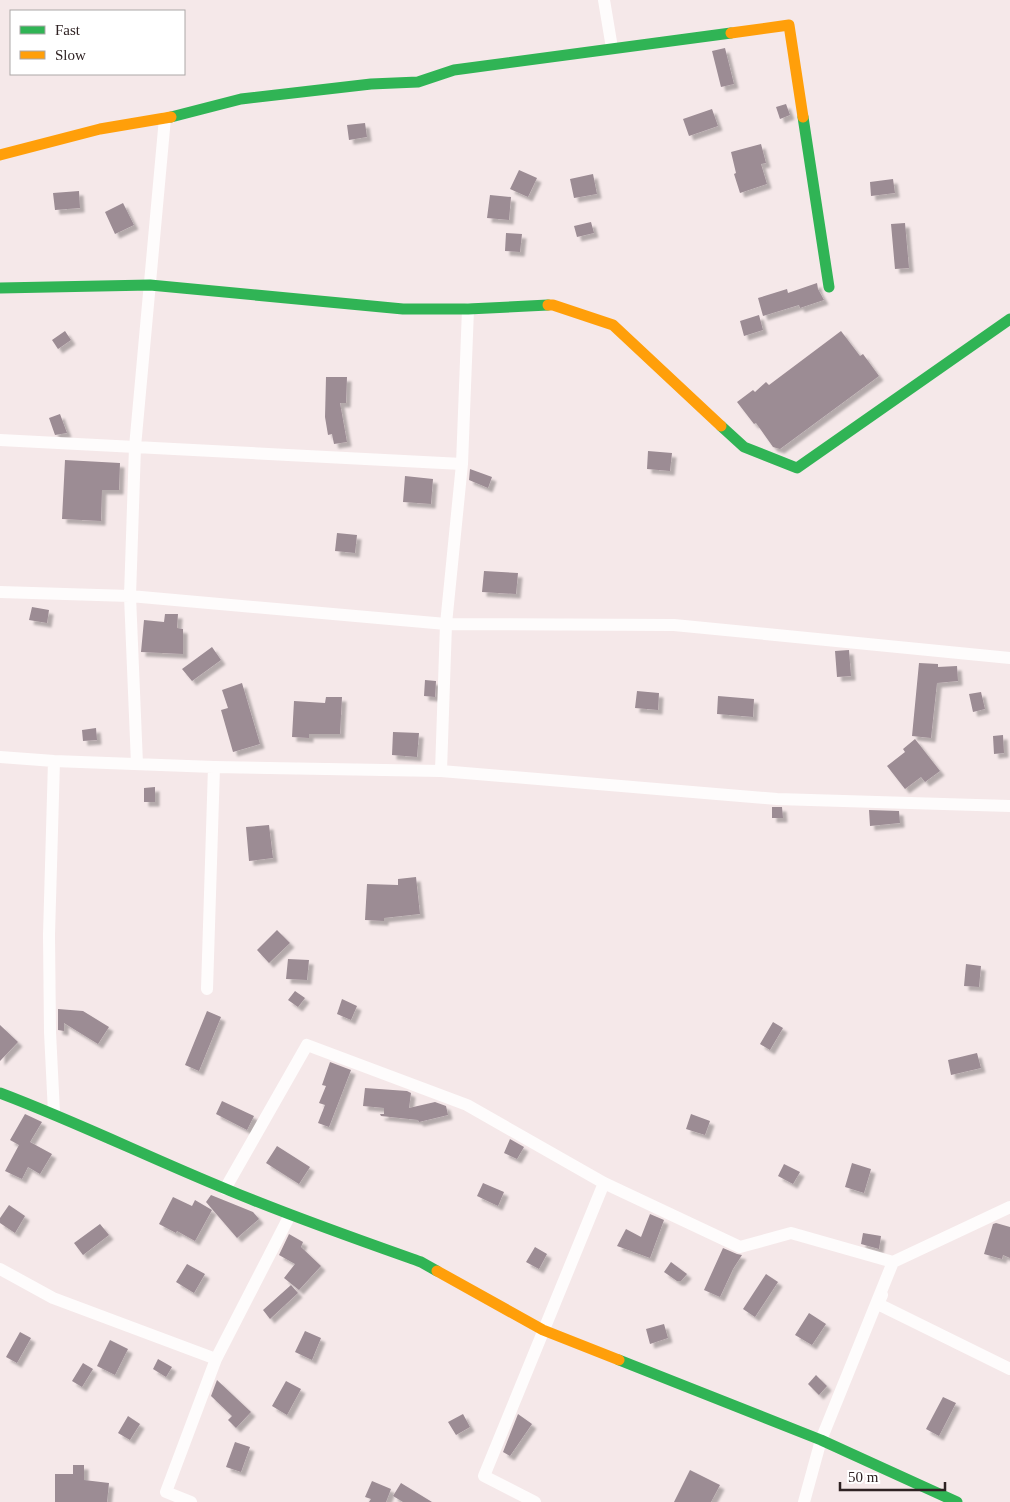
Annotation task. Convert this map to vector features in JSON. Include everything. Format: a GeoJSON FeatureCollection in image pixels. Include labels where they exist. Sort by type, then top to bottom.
{"type":"FeatureCollection","features":[{"type":"Feature","properties":{"kind":"street"},"geometry":{"type":"LineString","coordinates":[[604,0],[612,48]]}},
{"type":"Feature","properties":{"kind":"street"},"geometry":{"type":"LineString","coordinates":[[0,155],[100,129],[165,118],[241,99],[371,84],[418,82],[454,70],[789,25],[829,287]]}},
{"type":"Feature","properties":{"kind":"street"},"geometry":{"type":"LineString","coordinates":[[137,764],[130,596],[135,446],[165,118]]}},
{"type":"Feature","properties":{"kind":"street"},"geometry":{"type":"LineString","coordinates":[[0,288],[150,286],[403,309],[468,309],[553,305],[613,324],[744,447],[797,468],[1010,319]]}},
{"type":"Feature","properties":{"kind":"street"},"geometry":{"type":"LineString","coordinates":[[441,771],[446,624],[462,464],[468,309]]}},
{"type":"Feature","properties":{"kind":"street"},"geometry":{"type":"LineString","coordinates":[[0,440],[462,464]]}},
{"type":"Feature","properties":{"kind":"street"},"geometry":{"type":"LineString","coordinates":[[0,592],[130,596],[446,624],[674,625],[1010,658]]}},
{"type":"Feature","properties":{"kind":"street"},"geometry":{"type":"LineString","coordinates":[[0,757],[214,767],[441,771],[777,799],[1010,806]]}},
{"type":"Feature","properties":{"kind":"street"},"geometry":{"type":"LineString","coordinates":[[54,761],[49,935],[50,1032],[54,1113]]}},
{"type":"Feature","properties":{"kind":"street"},"geometry":{"type":"LineString","coordinates":[[206,989],[214,767]]}},
{"type":"Feature","properties":{"kind":"street"},"geometry":{"type":"LineString","coordinates":[[225,1189],[307,1045],[467,1105],[604,1183],[740,1247],[791,1233],[893,1262],[1010,1207]]}},
{"type":"Feature","properties":{"kind":"street"},"geometry":{"type":"LineString","coordinates":[[0,1093],[54,1113],[225,1189],[290,1215],[421,1262],[543,1330],[821,1440],[957,1502]]}},
{"type":"Feature","properties":{"kind":"street"},"geometry":{"type":"LineString","coordinates":[[535,1502],[517,1498],[484,1476],[604,1183]]}},
{"type":"Feature","properties":{"kind":"street"},"geometry":{"type":"LineString","coordinates":[[192,1502],[166,1492],[216,1359],[290,1215]]}},
{"type":"Feature","properties":{"kind":"street"},"geometry":{"type":"LineString","coordinates":[[893,1262],[878,1304],[1010,1369]]}},
{"type":"Feature","properties":{"kind":"street"},"geometry":{"type":"LineString","coordinates":[[804,1502],[821,1440],[893,1262]]}},
{"type":"Feature","properties":{"kind":"street"},"geometry":{"type":"LineString","coordinates":[[0,1270],[53,1298],[216,1359]]}},
{"type":"Feature","properties":{"kind":"building"},"geometry":{"type":"Polygon","coordinates":[[[725,48],[734,84],[721,87],[712,51],[725,48]]]}},
{"type":"Feature","properties":{"kind":"building"},"geometry":{"type":"Polygon","coordinates":[[[786,104],[790,115],[780,119],[776,107],[786,104]]]}},
{"type":"Feature","properties":{"kind":"building"},"geometry":{"type":"Polygon","coordinates":[[[712,109],[718,126],[689,136],[683,119],[712,109]]]}},
{"type":"Feature","properties":{"kind":"building"},"geometry":{"type":"Polygon","coordinates":[[[365,123],[367,137],[349,140],[347,125],[365,123]]]}},
{"type":"Feature","properties":{"kind":"building"},"geometry":{"type":"Polygon","coordinates":[[[761,144],[766,163],[761,164],[767,184],[740,193],[734,174],[736,173],[731,152],[761,144]]]}},
{"type":"Feature","properties":{"kind":"building"},"geometry":{"type":"Polygon","coordinates":[[[519,170],[537,178],[528,197],[510,189],[519,170]]]}},
{"type":"Feature","properties":{"kind":"building"},"geometry":{"type":"Polygon","coordinates":[[[593,174],[597,194],[574,198],[570,179],[593,174]]]}},
{"type":"Feature","properties":{"kind":"building"},"geometry":{"type":"Polygon","coordinates":[[[893,179],[895,193],[871,196],[870,182],[893,179]]]}},
{"type":"Feature","properties":{"kind":"building"},"geometry":{"type":"Polygon","coordinates":[[[79,191],[80,208],[55,210],[53,193],[79,191]]]}},
{"type":"Feature","properties":{"kind":"building"},"geometry":{"type":"Polygon","coordinates":[[[490,195],[511,197],[509,220],[487,218],[490,195]]]}},
{"type":"Feature","properties":{"kind":"building"},"geometry":{"type":"Polygon","coordinates":[[[123,203],[134,225],[115,234],[105,212],[123,203]]]}},
{"type":"Feature","properties":{"kind":"building"},"geometry":{"type":"Polygon","coordinates":[[[591,222],[594,233],[577,237],[574,226],[591,222]]]}},
{"type":"Feature","properties":{"kind":"building"},"geometry":{"type":"Polygon","coordinates":[[[905,223],[909,268],[895,269],[891,224],[905,223]]]}},
{"type":"Feature","properties":{"kind":"building"},"geometry":{"type":"Polygon","coordinates":[[[506,233],[522,234],[520,252],[505,251],[506,233]]]}},
{"type":"Feature","properties":{"kind":"building"},"geometry":{"type":"Polygon","coordinates":[[[817,283],[824,300],[800,308],[799,305],[763,316],[758,298],[787,289],[788,293],[817,283]]]}},
{"type":"Feature","properties":{"kind":"building"},"geometry":{"type":"Polygon","coordinates":[[[759,315],[763,330],[744,336],[740,321],[759,315]]]}},
{"type":"Feature","properties":{"kind":"building"},"geometry":{"type":"Polygon","coordinates":[[[65,331],[71,340],[58,349],[52,340],[65,331]]]}},
{"type":"Feature","properties":{"kind":"building"},"geometry":{"type":"Polygon","coordinates":[[[841,331],[860,356],[863,354],[879,376],[780,449],[773,447],[756,423],[754,424],[737,402],[753,390],[755,392],[766,382],[769,385],[841,331]]]}},
{"type":"Feature","properties":{"kind":"building"},"geometry":{"type":"Polygon","coordinates":[[[326,377],[347,377],[346,403],[340,403],[347,442],[334,444],[332,434],[328,435],[325,417],[326,377]]]}},
{"type":"Feature","properties":{"kind":"building"},"geometry":{"type":"Polygon","coordinates":[[[60,414],[67,433],[55,435],[49,418],[60,414]]]}},
{"type":"Feature","properties":{"kind":"building"},"geometry":{"type":"Polygon","coordinates":[[[648,451],[672,453],[670,471],[647,469],[648,451]]]}},
{"type":"Feature","properties":{"kind":"building"},"geometry":{"type":"Polygon","coordinates":[[[65,460],[120,463],[119,490],[102,490],[101,521],[62,519],[65,460]]]}},
{"type":"Feature","properties":{"kind":"building"},"geometry":{"type":"Polygon","coordinates":[[[470,469],[492,477],[488,488],[469,480],[470,469]]]}},
{"type":"Feature","properties":{"kind":"building"},"geometry":{"type":"Polygon","coordinates":[[[405,476],[433,479],[431,504],[403,502],[405,476]]]}},
{"type":"Feature","properties":{"kind":"building"},"geometry":{"type":"Polygon","coordinates":[[[337,533],[357,535],[355,553],[335,551],[337,533]]]}},
{"type":"Feature","properties":{"kind":"building"},"geometry":{"type":"Polygon","coordinates":[[[484,571],[518,573],[516,594],[482,592],[484,571]]]}},
{"type":"Feature","properties":{"kind":"building"},"geometry":{"type":"Polygon","coordinates":[[[32,607],[49,610],[47,623],[29,620],[32,607]]]}},
{"type":"Feature","properties":{"kind":"building"},"geometry":{"type":"Polygon","coordinates":[[[165,614],[178,614],[177,628],[183,629],[183,654],[141,652],[144,620],[164,622],[165,614]]]}},
{"type":"Feature","properties":{"kind":"building"},"geometry":{"type":"Polygon","coordinates":[[[212,647],[221,660],[192,681],[182,669],[212,647]]]}},
{"type":"Feature","properties":{"kind":"building"},"geometry":{"type":"Polygon","coordinates":[[[849,650],[851,676],[837,677],[835,651],[849,650]]]}},
{"type":"Feature","properties":{"kind":"building"},"geometry":{"type":"Polygon","coordinates":[[[919,663],[938,664],[938,667],[957,666],[958,681],[937,683],[931,738],[912,736],[919,663]]]}},
{"type":"Feature","properties":{"kind":"building"},"geometry":{"type":"Polygon","coordinates":[[[425,680],[436,681],[435,697],[424,696],[425,680]]]}},
{"type":"Feature","properties":{"kind":"building"},"geometry":{"type":"Polygon","coordinates":[[[242,683],[260,744],[233,752],[221,710],[228,708],[222,690],[242,683]]]}},
{"type":"Feature","properties":{"kind":"building"},"geometry":{"type":"Polygon","coordinates":[[[637,691],[659,693],[658,710],[635,708],[637,691]]]}},
{"type":"Feature","properties":{"kind":"building"},"geometry":{"type":"Polygon","coordinates":[[[981,692],[985,709],[973,712],[969,694],[981,692]]]}},
{"type":"Feature","properties":{"kind":"building"},"geometry":{"type":"Polygon","coordinates":[[[718,696],[754,699],[753,717],[717,714],[718,696]]]}},
{"type":"Feature","properties":{"kind":"building"},"geometry":{"type":"Polygon","coordinates":[[[326,697],[342,697],[340,734],[309,734],[309,738],[292,737],[294,701],[325,703],[326,697]]]}},
{"type":"Feature","properties":{"kind":"building"},"geometry":{"type":"Polygon","coordinates":[[[96,728],[97,740],[83,741],[82,730],[96,728]]]}},
{"type":"Feature","properties":{"kind":"building"},"geometry":{"type":"Polygon","coordinates":[[[393,732],[419,733],[417,757],[392,755],[393,732]]]}},
{"type":"Feature","properties":{"kind":"building"},"geometry":{"type":"Polygon","coordinates":[[[1003,735],[1004,753],[994,754],[993,736],[1003,735]]]}},
{"type":"Feature","properties":{"kind":"building"},"geometry":{"type":"Polygon","coordinates":[[[915,739],[940,771],[925,782],[921,777],[905,789],[887,766],[905,752],[903,749],[915,739]]]}},
{"type":"Feature","properties":{"kind":"building"},"geometry":{"type":"Polygon","coordinates":[[[155,787],[155,802],[144,802],[144,788],[155,787]]]}},
{"type":"Feature","properties":{"kind":"building"},"geometry":{"type":"Polygon","coordinates":[[[772,807],[782,807],[783,818],[772,818],[772,807]]]}},
{"type":"Feature","properties":{"kind":"building"},"geometry":{"type":"Polygon","coordinates":[[[869,810],[899,811],[900,823],[870,826],[869,810]]]}},
{"type":"Feature","properties":{"kind":"building"},"geometry":{"type":"Polygon","coordinates":[[[269,825],[273,858],[249,861],[246,827],[269,825]]]}},
{"type":"Feature","properties":{"kind":"building"},"geometry":{"type":"Polygon","coordinates":[[[416,877],[420,914],[384,918],[384,921],[365,920],[367,884],[398,885],[398,879],[416,877]]]}},
{"type":"Feature","properties":{"kind":"building"},"geometry":{"type":"Polygon","coordinates":[[[277,930],[290,943],[269,963],[257,950],[277,930]]]}},
{"type":"Feature","properties":{"kind":"building"},"geometry":{"type":"Polygon","coordinates":[[[288,959],[309,960],[307,980],[286,979],[288,959]]]}},
{"type":"Feature","properties":{"kind":"building"},"geometry":{"type":"Polygon","coordinates":[[[966,964],[981,966],[979,987],[964,986],[966,964]]]}},
{"type":"Feature","properties":{"kind":"building"},"geometry":{"type":"Polygon","coordinates":[[[295,991],[305,998],[298,1007],[288,1000],[295,991]]]}},
{"type":"Feature","properties":{"kind":"building"},"geometry":{"type":"Polygon","coordinates":[[[342,999],[357,1006],[351,1020],[337,1014],[342,999]]]}},
{"type":"Feature","properties":{"kind":"building"},"geometry":{"type":"Polygon","coordinates":[[[58,1009],[83,1011],[109,1027],[98,1044],[64,1023],[64,1031],[58,1030],[58,1009]]]}},
{"type":"Feature","properties":{"kind":"building"},"geometry":{"type":"Polygon","coordinates":[[[207,1011],[221,1017],[199,1071],[185,1065],[207,1011]]]}},
{"type":"Feature","properties":{"kind":"building"},"geometry":{"type":"Polygon","coordinates":[[[773,1022],[783,1028],[770,1050],[760,1044],[773,1022]]]}},
{"type":"Feature","properties":{"kind":"building"},"geometry":{"type":"Polygon","coordinates":[[[0,1025],[18,1042],[0,1061],[0,1025]]]}},
{"type":"Feature","properties":{"kind":"building"},"geometry":{"type":"Polygon","coordinates":[[[977,1053],[981,1068],[951,1075],[948,1060],[977,1053]]]}},
{"type":"Feature","properties":{"kind":"building"},"geometry":{"type":"Polygon","coordinates":[[[330,1062],[351,1070],[329,1127],[318,1123],[325,1105],[319,1103],[326,1086],[322,1085],[330,1062]]]}},
{"type":"Feature","properties":{"kind":"building"},"geometry":{"type":"Polygon","coordinates":[[[365,1088],[407,1091],[411,1093],[409,1108],[435,1102],[446,1106],[448,1115],[419,1122],[418,1120],[381,1116],[380,1114],[384,1114],[384,1108],[363,1106],[365,1088]]]}},
{"type":"Feature","properties":{"kind":"building"},"geometry":{"type":"Polygon","coordinates":[[[222,1101],[254,1116],[247,1130],[216,1114],[222,1101]]]}},
{"type":"Feature","properties":{"kind":"building"},"geometry":{"type":"Polygon","coordinates":[[[25,1114],[42,1122],[30,1142],[52,1154],[40,1174],[28,1167],[22,1179],[5,1171],[19,1145],[10,1140],[25,1114]]]}},
{"type":"Feature","properties":{"kind":"building"},"geometry":{"type":"Polygon","coordinates":[[[691,1114],[710,1121],[705,1135],[686,1129],[691,1114]]]}},
{"type":"Feature","properties":{"kind":"building"},"geometry":{"type":"Polygon","coordinates":[[[510,1139],[524,1147],[517,1159],[504,1153],[510,1139]]]}},
{"type":"Feature","properties":{"kind":"building"},"geometry":{"type":"Polygon","coordinates":[[[277,1146],[310,1167],[299,1184],[266,1163],[277,1146]]]}},
{"type":"Feature","properties":{"kind":"building"},"geometry":{"type":"Polygon","coordinates":[[[852,1163],[871,1169],[864,1193],[845,1187],[852,1163]]]}},
{"type":"Feature","properties":{"kind":"building"},"geometry":{"type":"Polygon","coordinates":[[[784,1164],[800,1172],[793,1184],[778,1176],[784,1164]]]}},
{"type":"Feature","properties":{"kind":"building"},"geometry":{"type":"Polygon","coordinates":[[[483,1183],[504,1192],[498,1206],[477,1196],[483,1183]]]}},
{"type":"Feature","properties":{"kind":"building"},"geometry":{"type":"Polygon","coordinates":[[[211,1195],[253,1212],[259,1219],[237,1238],[206,1202],[211,1195]]]}},
{"type":"Feature","properties":{"kind":"building"},"geometry":{"type":"Polygon","coordinates":[[[173,1197],[192,1206],[195,1200],[212,1210],[195,1241],[159,1224],[173,1197]]]}},
{"type":"Feature","properties":{"kind":"building"},"geometry":{"type":"Polygon","coordinates":[[[9,1205],[25,1216],[15,1233],[0,1223],[0,1218],[9,1205]]]}},
{"type":"Feature","properties":{"kind":"building"},"geometry":{"type":"Polygon","coordinates":[[[650,1214],[664,1220],[650,1258],[617,1246],[626,1229],[641,1237],[650,1214]]]}},
{"type":"Feature","properties":{"kind":"building"},"geometry":{"type":"Polygon","coordinates":[[[996,1223],[1010,1227],[1010,1258],[1003,1255],[1002,1259],[984,1254],[993,1224],[996,1223]]]}},
{"type":"Feature","properties":{"kind":"building"},"geometry":{"type":"Polygon","coordinates":[[[100,1224],[109,1235],[83,1255],[74,1243],[100,1224]]]}},
{"type":"Feature","properties":{"kind":"building"},"geometry":{"type":"Polygon","coordinates":[[[863,1233],[881,1236],[879,1249],[861,1244],[863,1233]]]}},
{"type":"Feature","properties":{"kind":"building"},"geometry":{"type":"Polygon","coordinates":[[[289,1234],[303,1242],[301,1247],[321,1266],[299,1290],[284,1278],[295,1264],[279,1255],[289,1234]]]}},
{"type":"Feature","properties":{"kind":"building"},"geometry":{"type":"Polygon","coordinates":[[[535,1247],[547,1254],[539,1269],[526,1262],[535,1247]]]}},
{"type":"Feature","properties":{"kind":"building"},"geometry":{"type":"Polygon","coordinates":[[[723,1248],[742,1255],[720,1297],[704,1290],[723,1248]]]}},
{"type":"Feature","properties":{"kind":"building"},"geometry":{"type":"Polygon","coordinates":[[[671,1262],[687,1274],[681,1281],[677,1281],[664,1272],[671,1262]]]}},
{"type":"Feature","properties":{"kind":"building"},"geometry":{"type":"Polygon","coordinates":[[[187,1264],[205,1274],[194,1293],[176,1282],[187,1264]]]}},
{"type":"Feature","properties":{"kind":"building"},"geometry":{"type":"Polygon","coordinates":[[[766,1274],[778,1282],[755,1317],[743,1309],[766,1274]]]}},
{"type":"Feature","properties":{"kind":"building"},"geometry":{"type":"Polygon","coordinates":[[[291,1285],[298,1293],[270,1319],[263,1310],[291,1285]]]}},
{"type":"Feature","properties":{"kind":"building"},"geometry":{"type":"Polygon","coordinates":[[[809,1313],[826,1324],[812,1345],[795,1335],[809,1313]]]}},
{"type":"Feature","properties":{"kind":"building"},"geometry":{"type":"Polygon","coordinates":[[[664,1324],[668,1338],[650,1344],[646,1329],[664,1324]]]}},
{"type":"Feature","properties":{"kind":"building"},"geometry":{"type":"Polygon","coordinates":[[[305,1331],[321,1338],[312,1360],[295,1352],[305,1331]]]}},
{"type":"Feature","properties":{"kind":"building"},"geometry":{"type":"Polygon","coordinates":[[[20,1332],[31,1338],[17,1363],[6,1357],[20,1332]]]}},
{"type":"Feature","properties":{"kind":"building"},"geometry":{"type":"Polygon","coordinates":[[[110,1340],[128,1349],[115,1375],[97,1366],[110,1340]]]}},
{"type":"Feature","properties":{"kind":"building"},"geometry":{"type":"Polygon","coordinates":[[[158,1359],[172,1367],[166,1377],[153,1369],[158,1359]]]}},
{"type":"Feature","properties":{"kind":"building"},"geometry":{"type":"Polygon","coordinates":[[[83,1363],[93,1369],[82,1387],[72,1381],[83,1363]]]}},
{"type":"Feature","properties":{"kind":"building"},"geometry":{"type":"Polygon","coordinates":[[[816,1375],[827,1386],[819,1395],[808,1384],[816,1375]]]}},
{"type":"Feature","properties":{"kind":"building"},"geometry":{"type":"Polygon","coordinates":[[[217,1380],[251,1412],[236,1428],[228,1420],[232,1416],[211,1396],[217,1380]]]}},
{"type":"Feature","properties":{"kind":"building"},"geometry":{"type":"Polygon","coordinates":[[[286,1381],[301,1389],[287,1415],[272,1406],[286,1381]]]}},
{"type":"Feature","properties":{"kind":"building"},"geometry":{"type":"Polygon","coordinates":[[[943,1397],[956,1403],[939,1436],[926,1429],[943,1397]]]}},
{"type":"Feature","properties":{"kind":"building"},"geometry":{"type":"Polygon","coordinates":[[[463,1414],[470,1427],[456,1435],[448,1422],[463,1414]]]}},
{"type":"Feature","properties":{"kind":"building"},"geometry":{"type":"Polygon","coordinates":[[[518,1414],[532,1424],[510,1456],[503,1452],[518,1414]]]}},
{"type":"Feature","properties":{"kind":"building"},"geometry":{"type":"Polygon","coordinates":[[[128,1416],[140,1424],[130,1440],[118,1433],[128,1416]]]}},
{"type":"Feature","properties":{"kind":"building"},"geometry":{"type":"Polygon","coordinates":[[[235,1442],[250,1447],[241,1472],[226,1467],[235,1442]]]}},
{"type":"Feature","properties":{"kind":"building"},"geometry":{"type":"Polygon","coordinates":[[[73,1465],[84,1465],[84,1480],[109,1483],[107,1502],[55,1502],[55,1474],[73,1474],[73,1465]]]}},
{"type":"Feature","properties":{"kind":"building"},"geometry":{"type":"Polygon","coordinates":[[[690,1470],[720,1485],[711,1502],[674,1502],[690,1470]]]}},
{"type":"Feature","properties":{"kind":"building"},"geometry":{"type":"Polygon","coordinates":[[[372,1481],[391,1489],[386,1502],[369,1502],[371,1499],[365,1497],[372,1481]]]}},
{"type":"Feature","properties":{"kind":"building"},"geometry":{"type":"Polygon","coordinates":[[[401,1483],[432,1502],[403,1502],[393,1496],[401,1483]]]}},
{"type":"Feature","properties":{"kind":"traffic: fast"},"geometry":{"type":"LineString","coordinates":[[171,117],[241,99],[371,84],[418,82],[454,70],[731,33]]}},
{"type":"Feature","properties":{"kind":"traffic: fast"},"geometry":{"type":"LineString","coordinates":[[803,117],[829,287]]}},
{"type":"Feature","properties":{"kind":"traffic: fast"},"geometry":{"type":"LineString","coordinates":[[0,288],[150,285],[403,309],[468,309],[548,305]]}},
{"type":"Feature","properties":{"kind":"traffic: fast"},"geometry":{"type":"LineString","coordinates":[[721,426],[744,447],[797,468],[1010,319]]}},
{"type":"Feature","properties":{"kind":"traffic: fast"},"geometry":{"type":"LineString","coordinates":[[0,1093],[250,1199],[421,1262],[437,1271]]}},
{"type":"Feature","properties":{"kind":"traffic: fast"},"geometry":{"type":"LineString","coordinates":[[619,1360],[821,1440],[957,1502]]}},
{"type":"Feature","properties":{"kind":"traffic: slow"},"geometry":{"type":"LineString","coordinates":[[731,33],[789,25],[803,117]]}},
{"type":"Feature","properties":{"kind":"traffic: slow"},"geometry":{"type":"LineString","coordinates":[[0,155],[100,129],[171,117]]}},
{"type":"Feature","properties":{"kind":"traffic: slow"},"geometry":{"type":"LineString","coordinates":[[548,305],[613,325],[721,426]]}},
{"type":"Feature","properties":{"kind":"traffic: slow"},"geometry":{"type":"LineString","coordinates":[[437,1271],[543,1330],[619,1360]]}}]}
